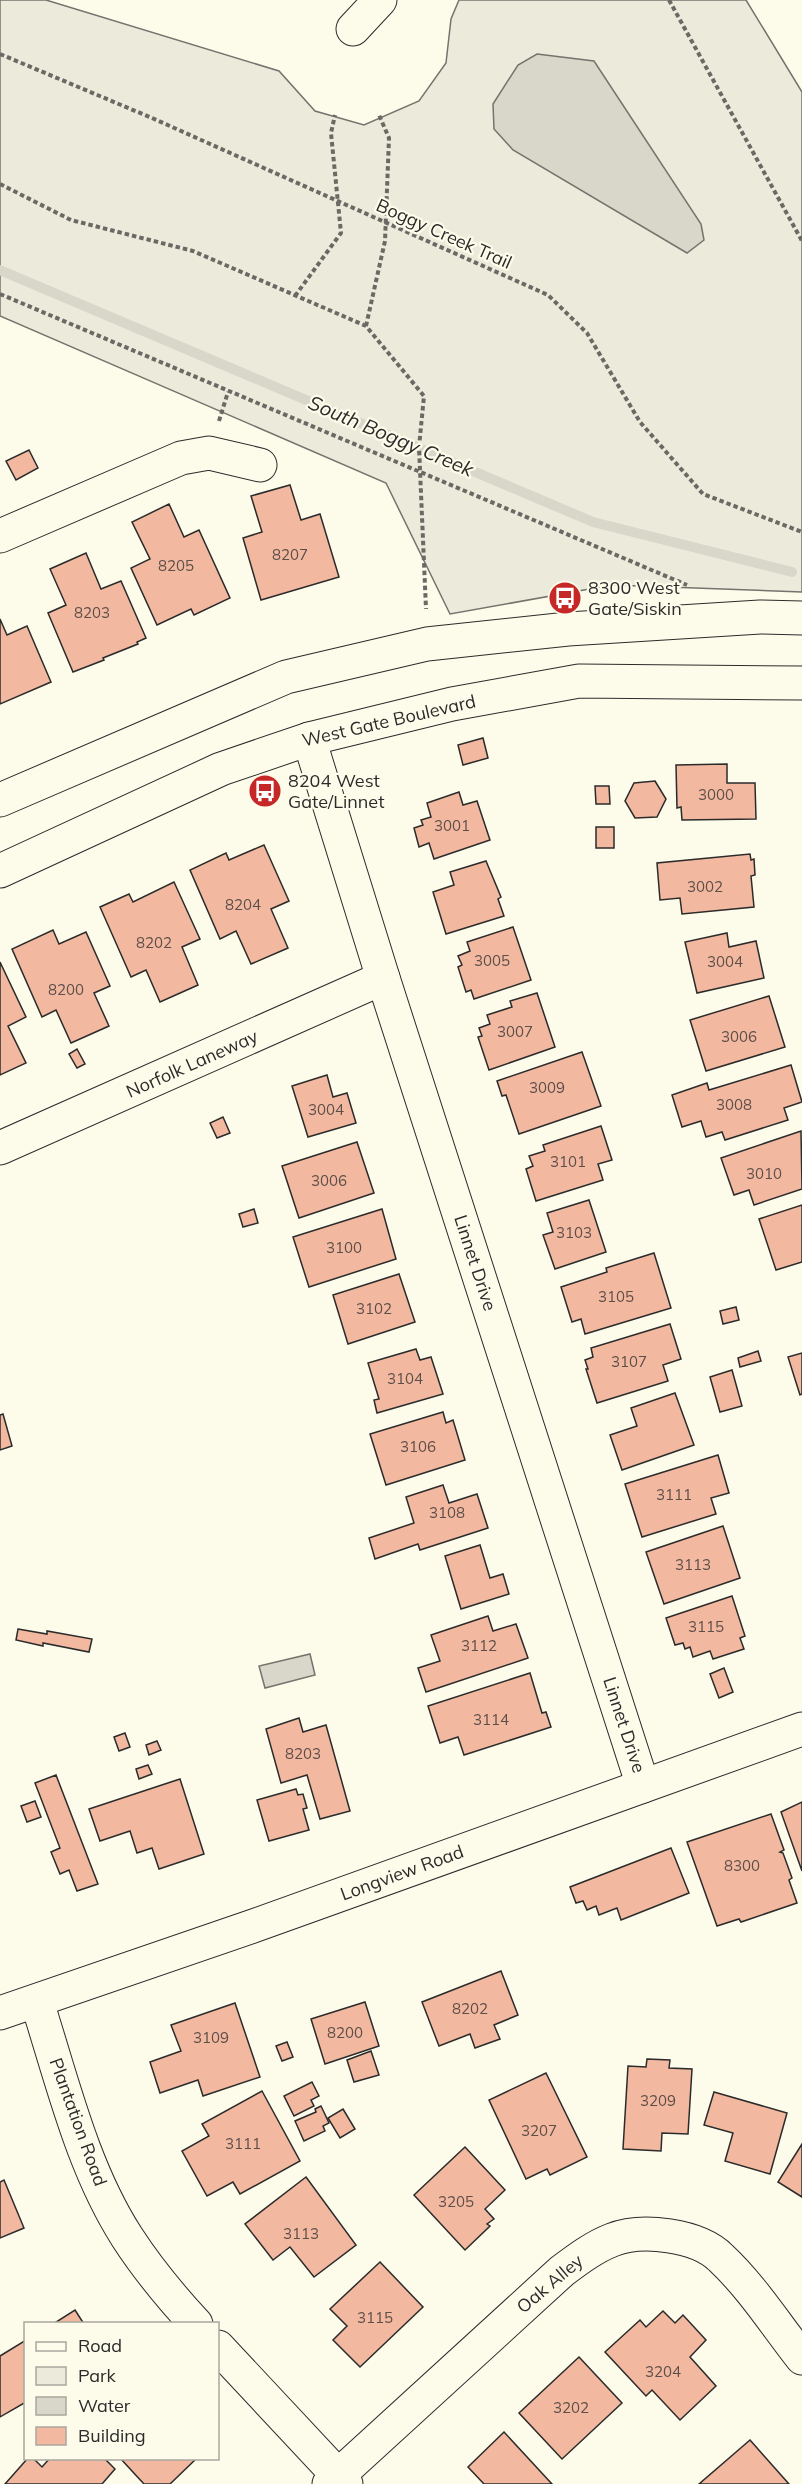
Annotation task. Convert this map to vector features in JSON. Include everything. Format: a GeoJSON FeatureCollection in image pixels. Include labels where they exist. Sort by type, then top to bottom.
{"type":"FeatureCollection","features":[{"type":"Feature","properties":{"kind":"street"},"geometry":{"type":"LineString","coordinates":[[353,29],[380,0]]}},
{"type":"Feature","properties":{"kind":"street"},"geometry":{"type":"LineString","coordinates":[[0,536],[181,458],[209,453],[260,465]]}},
{"type":"Feature","properties":{"kind":"street"},"geometry":{"type":"LineString","coordinates":[[0,800],[286,677],[427,644],[568,629],[760,617],[802,618]]}},
{"type":"Feature","properties":{"kind":"street","name":"West Gate Boulevard"},"geometry":{"type":"LineString","coordinates":[[0,871],[221,769],[309,739],[452,704],[579,681],[802,683]]}},
{"type":"Feature","properties":{"kind":"street","name":"Linnet Drive"},"geometry":{"type":"LineString","coordinates":[[309,739],[383,978],[643,1786]]}},
{"type":"Feature","properties":{"kind":"street","name":"Norfolk Laneway"},"geometry":{"type":"LineString","coordinates":[[0,1148],[383,978]]}},
{"type":"Feature","properties":{"kind":"street","name":"Longview Road"},"geometry":{"type":"LineString","coordinates":[[0,2013],[37,2002],[802,1729]]}},
{"type":"Feature","properties":{"kind":"street","name":"Plantation Road"},"geometry":{"type":"LineString","coordinates":[[37,2002],[92,2169],[108,2203],[126,2236],[152,2273],[194,2322]]}},
{"type":"Feature","properties":{"kind":"street","name":"Oak Alley"},"geometry":{"type":"LineString","coordinates":[[337,2481],[562,2271],[590,2251],[614,2239],[640,2234],[669,2236],[695,2242],[720,2256],[802,2358]]}},
{"type":"Feature","properties":{"kind":"street"},"geometry":{"type":"LineString","coordinates":[[219,2348],[337,2481]]}},
{"type":"Feature","properties":{"kind":"path"},"geometry":{"type":"LineString","coordinates":[[669,0],[802,241]]}},
{"type":"Feature","properties":{"kind":"path","name":"Boggy Creek Trail"},"geometry":{"type":"LineString","coordinates":[[0,54],[152,118],[548,295],[587,333],[640,422],[704,494],[802,532]]}},
{"type":"Feature","properties":{"kind":"path"},"geometry":{"type":"LineString","coordinates":[[366,326],[386,241],[388,138],[379,114]]}},
{"type":"Feature","properties":{"kind":"path"},"geometry":{"type":"LineString","coordinates":[[295,296],[341,233],[331,133],[335,115]]}},
{"type":"Feature","properties":{"kind":"path"},"geometry":{"type":"LineString","coordinates":[[0,184],[71,220],[193,251],[366,326],[424,396],[418,447],[426,620]]}},
{"type":"Feature","properties":{"kind":"path"},"geometry":{"type":"LineString","coordinates":[[0,294],[693,588]]}},
{"type":"Feature","properties":{"kind":"green space"},"geometry":{"type":"Polygon","coordinates":[[[0,0],[46,0],[279,71],[315,111],[364,125],[419,101],[446,63],[451,19],[459,0],[746,0],[802,92],[802,592],[612,585],[450,614],[386,483],[0,316],[0,0]]]}},
{"type":"Feature","properties":{"kind":"water"},"geometry":{"type":"Polygon","coordinates":[[[537,54],[594,61],[701,224],[704,240],[687,253],[513,150],[494,129],[493,104],[518,65],[537,54]]]}},
{"type":"Feature","properties":{"kind":"water"},"geometry":{"type":"Polygon","coordinates":[[[310,1654],[315,1675],[265,1688],[259,1666],[310,1654]]]}},
{"type":"Feature","properties":{"kind":"building"},"geometry":{"type":"Polygon","coordinates":[[[29,450],[38,468],[16,480],[6,461],[29,450]]]}},
{"type":"Feature","properties":{"kind":"building"},"geometry":{"type":"Polygon","coordinates":[[[290,485],[301,520],[320,514],[339,577],[261,600],[243,538],[262,532],[251,496],[290,485]]]}},
{"type":"Feature","properties":{"kind":"building"},"geometry":{"type":"Polygon","coordinates":[[[169,504],[184,537],[199,530],[230,598],[194,615],[191,609],[157,625],[131,568],[150,559],[132,522],[169,504]]]}},
{"type":"Feature","properties":{"kind":"building"},"geometry":{"type":"Polygon","coordinates":[[[86,553],[101,589],[121,581],[146,638],[137,642],[138,644],[103,658],[104,660],[73,672],[48,613],[66,605],[50,569],[86,553]]]}},
{"type":"Feature","properties":{"kind":"building"},"geometry":{"type":"Polygon","coordinates":[[[0,619],[7,635],[27,626],[51,682],[0,704],[0,619]]]}},
{"type":"Feature","properties":{"kind":"building"},"geometry":{"type":"Polygon","coordinates":[[[483,738],[488,758],[463,765],[458,745],[483,738]]]}},
{"type":"Feature","properties":{"kind":"building"},"geometry":{"type":"Polygon","coordinates":[[[727,764],[727,783],[755,783],[756,819],[682,820],[681,807],[677,808],[676,765],[727,764]]]}},
{"type":"Feature","properties":{"kind":"building"},"geometry":{"type":"Polygon","coordinates":[[[655,781],[666,799],[657,817],[635,818],[625,801],[634,783],[655,781]]]}},
{"type":"Feature","properties":{"kind":"building"},"geometry":{"type":"Polygon","coordinates":[[[595,786],[609,786],[610,804],[596,804],[595,786]]]}},
{"type":"Feature","properties":{"kind":"building"},"geometry":{"type":"Polygon","coordinates":[[[459,792],[463,805],[477,801],[490,840],[434,859],[429,843],[419,847],[414,828],[423,825],[421,820],[431,817],[427,803],[459,792]]]}},
{"type":"Feature","properties":{"kind":"building"},"geometry":{"type":"Polygon","coordinates":[[[596,827],[614,827],[614,848],[596,848],[596,827]]]}},
{"type":"Feature","properties":{"kind":"building"},"geometry":{"type":"Polygon","coordinates":[[[264,845],[289,901],[271,909],[288,948],[251,964],[236,931],[220,939],[190,870],[226,853],[229,860],[264,845]]]}},
{"type":"Feature","properties":{"kind":"building"},"geometry":{"type":"Polygon","coordinates":[[[750,854],[751,860],[754,859],[755,875],[751,876],[754,907],[682,914],[680,898],[660,900],[657,863],[750,854]]]}},
{"type":"Feature","properties":{"kind":"building"},"geometry":{"type":"Polygon","coordinates":[[[486,861],[501,897],[498,899],[504,916],[446,934],[433,892],[454,885],[450,872],[486,861]]]}},
{"type":"Feature","properties":{"kind":"building"},"geometry":{"type":"Polygon","coordinates":[[[174,882],[200,939],[182,947],[198,985],[160,1002],[146,970],[131,977],[100,907],[129,894],[133,902],[174,882]]]}},
{"type":"Feature","properties":{"kind":"building"},"geometry":{"type":"Polygon","coordinates":[[[513,927],[531,980],[474,999],[471,990],[466,992],[458,967],[462,965],[458,956],[470,951],[467,942],[513,927]]]}},
{"type":"Feature","properties":{"kind":"building"},"geometry":{"type":"Polygon","coordinates":[[[53,930],[59,944],[86,932],[110,986],[94,993],[109,1026],[71,1043],[56,1010],[42,1017],[12,949],[53,930]]]}},
{"type":"Feature","properties":{"kind":"building"},"geometry":{"type":"Polygon","coordinates":[[[727,933],[729,947],[756,941],[764,978],[697,993],[685,942],[727,933]]]}},
{"type":"Feature","properties":{"kind":"building"},"geometry":{"type":"Polygon","coordinates":[[[0,962],[26,1017],[8,1026],[26,1063],[0,1075],[0,962]]]}},
{"type":"Feature","properties":{"kind":"building"},"geometry":{"type":"Polygon","coordinates":[[[537,993],[555,1047],[489,1070],[478,1037],[482,1036],[479,1028],[490,1024],[487,1015],[512,1007],[510,1001],[537,993]]]}},
{"type":"Feature","properties":{"kind":"building"},"geometry":{"type":"Polygon","coordinates":[[[769,996],[785,1047],[706,1071],[690,1020],[769,996]]]}},
{"type":"Feature","properties":{"kind":"building"},"geometry":{"type":"Polygon","coordinates":[[[77,1049],[85,1064],[77,1068],[69,1054],[77,1049]]]}},
{"type":"Feature","properties":{"kind":"building"},"geometry":{"type":"Polygon","coordinates":[[[582,1052],[601,1106],[519,1134],[506,1095],[502,1096],[497,1081],[582,1052]]]}},
{"type":"Feature","properties":{"kind":"building"},"geometry":{"type":"Polygon","coordinates":[[[791,1065],[802,1102],[784,1108],[788,1120],[725,1140],[722,1132],[706,1137],[701,1121],[682,1127],[672,1095],[707,1083],[709,1090],[791,1065]]]}},
{"type":"Feature","properties":{"kind":"building"},"geometry":{"type":"Polygon","coordinates":[[[327,1075],[333,1097],[347,1093],[356,1123],[308,1137],[292,1086],[327,1075]]]}},
{"type":"Feature","properties":{"kind":"building"},"geometry":{"type":"Polygon","coordinates":[[[223,1117],[230,1133],[217,1138],[210,1123],[223,1117]]]}},
{"type":"Feature","properties":{"kind":"building"},"geometry":{"type":"Polygon","coordinates":[[[601,1126],[612,1160],[598,1164],[603,1180],[536,1201],[526,1169],[533,1166],[529,1156],[545,1151],[543,1145],[601,1126]]]}},
{"type":"Feature","properties":{"kind":"building"},"geometry":{"type":"Polygon","coordinates":[[[801,1131],[802,1189],[754,1205],[749,1190],[734,1195],[721,1158],[801,1131]]]}},
{"type":"Feature","properties":{"kind":"building"},"geometry":{"type":"Polygon","coordinates":[[[357,1142],[374,1193],[299,1218],[282,1166],[357,1142]]]}},
{"type":"Feature","properties":{"kind":"building"},"geometry":{"type":"Polygon","coordinates":[[[589,1200],[606,1252],[555,1269],[543,1235],[553,1232],[547,1213],[589,1200]]]}},
{"type":"Feature","properties":{"kind":"building"},"geometry":{"type":"Polygon","coordinates":[[[802,1205],[802,1262],[776,1270],[759,1219],[802,1205]]]}},
{"type":"Feature","properties":{"kind":"building"},"geometry":{"type":"Polygon","coordinates":[[[254,1209],[258,1223],[243,1227],[239,1214],[254,1209]]]}},
{"type":"Feature","properties":{"kind":"building"},"geometry":{"type":"Polygon","coordinates":[[[382,1209],[396,1259],[309,1287],[293,1237],[382,1209]]]}},
{"type":"Feature","properties":{"kind":"building"},"geometry":{"type":"Polygon","coordinates":[[[654,1253],[671,1308],[585,1334],[581,1319],[572,1322],[561,1287],[607,1272],[606,1268],[654,1253]]]}},
{"type":"Feature","properties":{"kind":"building"},"geometry":{"type":"Polygon","coordinates":[[[399,1274],[415,1322],[348,1344],[333,1295],[399,1274]]]}},
{"type":"Feature","properties":{"kind":"building"},"geometry":{"type":"Polygon","coordinates":[[[736,1307],[739,1320],[723,1324],[720,1311],[736,1307]]]}},
{"type":"Feature","properties":{"kind":"building"},"geometry":{"type":"Polygon","coordinates":[[[670,1324],[681,1359],[663,1365],[668,1381],[597,1403],[585,1360],[593,1357],[591,1348],[670,1324]]]}},
{"type":"Feature","properties":{"kind":"building"},"geometry":{"type":"Polygon","coordinates":[[[416,1349],[420,1360],[431,1357],[443,1394],[377,1413],[374,1400],[379,1399],[368,1363],[416,1349]]]}},
{"type":"Feature","properties":{"kind":"building"},"geometry":{"type":"Polygon","coordinates":[[[758,1351],[761,1361],[740,1367],[738,1358],[758,1351]]]}},
{"type":"Feature","properties":{"kind":"building"},"geometry":{"type":"Polygon","coordinates":[[[802,1353],[802,1394],[800,1395],[788,1357],[802,1353]]]}},
{"type":"Feature","properties":{"kind":"building"},"geometry":{"type":"Polygon","coordinates":[[[732,1370],[742,1406],[720,1412],[710,1377],[732,1370]]]}},
{"type":"Feature","properties":{"kind":"building"},"geometry":{"type":"Polygon","coordinates":[[[675,1393],[694,1445],[622,1470],[610,1435],[637,1426],[631,1408],[675,1393]]]}},
{"type":"Feature","properties":{"kind":"building"},"geometry":{"type":"Polygon","coordinates":[[[443,1412],[446,1423],[453,1420],[465,1460],[386,1485],[370,1434],[443,1412]]]}},
{"type":"Feature","properties":{"kind":"building"},"geometry":{"type":"Polygon","coordinates":[[[3,1414],[12,1446],[0,1450],[0,1415],[3,1414]]]}},
{"type":"Feature","properties":{"kind":"building"},"geometry":{"type":"Polygon","coordinates":[[[718,1455],[729,1493],[711,1498],[716,1514],[642,1537],[625,1484],[718,1455]]]}},
{"type":"Feature","properties":{"kind":"building"},"geometry":{"type":"Polygon","coordinates":[[[443,1485],[449,1503],[477,1494],[488,1528],[420,1550],[418,1544],[375,1559],[369,1538],[414,1523],[406,1497],[443,1485]]]}},
{"type":"Feature","properties":{"kind":"building"},"geometry":{"type":"Polygon","coordinates":[[[723,1526],[740,1578],[664,1604],[646,1552],[723,1526]]]}},
{"type":"Feature","properties":{"kind":"building"},"geometry":{"type":"Polygon","coordinates":[[[480,1545],[490,1578],[503,1574],[509,1594],[461,1609],[445,1556],[480,1545]]]}},
{"type":"Feature","properties":{"kind":"building"},"geometry":{"type":"Polygon","coordinates":[[[732,1596],[745,1636],[740,1638],[744,1649],[713,1659],[710,1651],[693,1657],[690,1647],[685,1649],[683,1643],[675,1645],[666,1618],[732,1596]]]}},
{"type":"Feature","properties":{"kind":"building"},"geometry":{"type":"Polygon","coordinates":[[[488,1616],[493,1631],[516,1624],[528,1658],[426,1692],[418,1668],[440,1661],[431,1635],[488,1616]]]}},
{"type":"Feature","properties":{"kind":"building"},"geometry":{"type":"Polygon","coordinates":[[[18,1629],[47,1634],[47,1631],[92,1639],[89,1652],[43,1643],[43,1646],[16,1640],[18,1629]]]}},
{"type":"Feature","properties":{"kind":"building"},"geometry":{"type":"Polygon","coordinates":[[[724,1668],[733,1692],[719,1698],[710,1674],[724,1668]]]}},
{"type":"Feature","properties":{"kind":"building"},"geometry":{"type":"Polygon","coordinates":[[[530,1673],[542,1713],[546,1712],[551,1727],[464,1755],[458,1737],[440,1743],[428,1706],[530,1673]]]}},
{"type":"Feature","properties":{"kind":"building"},"geometry":{"type":"Polygon","coordinates":[[[299,1718],[303,1732],[326,1725],[350,1811],[320,1819],[307,1775],[281,1783],[266,1729],[299,1718]]]}},
{"type":"Feature","properties":{"kind":"building"},"geometry":{"type":"Polygon","coordinates":[[[125,1733],[130,1747],[119,1751],[114,1737],[125,1733]]]}},
{"type":"Feature","properties":{"kind":"building"},"geometry":{"type":"Polygon","coordinates":[[[157,1741],[161,1750],[149,1755],[146,1745],[157,1741]]]}},
{"type":"Feature","properties":{"kind":"building"},"geometry":{"type":"Polygon","coordinates":[[[148,1765],[152,1774],[139,1779],[136,1769],[148,1765]]]}},
{"type":"Feature","properties":{"kind":"building"},"geometry":{"type":"Polygon","coordinates":[[[56,1775],[98,1884],[77,1891],[69,1870],[60,1874],[51,1852],[60,1848],[35,1783],[56,1775]]]}},
{"type":"Feature","properties":{"kind":"building"},"geometry":{"type":"Polygon","coordinates":[[[180,1779],[204,1854],[159,1869],[152,1848],[137,1853],[130,1831],[100,1841],[89,1809],[180,1779]]]}},
{"type":"Feature","properties":{"kind":"building"},"geometry":{"type":"Polygon","coordinates":[[[296,1789],[298,1795],[303,1794],[307,1808],[303,1809],[309,1830],[269,1841],[257,1800],[296,1789]]]}},
{"type":"Feature","properties":{"kind":"building"},"geometry":{"type":"Polygon","coordinates":[[[35,1801],[41,1817],[27,1822],[21,1806],[35,1801]]]}},
{"type":"Feature","properties":{"kind":"building"},"geometry":{"type":"Polygon","coordinates":[[[802,1802],[802,1871],[781,1812],[802,1802]]]}},
{"type":"Feature","properties":{"kind":"building"},"geometry":{"type":"Polygon","coordinates":[[[771,1814],[784,1850],[780,1852],[783,1853],[792,1878],[789,1880],[797,1903],[741,1922],[739,1919],[717,1926],[687,1842],[771,1814]]]}},
{"type":"Feature","properties":{"kind":"building"},"geometry":{"type":"Polygon","coordinates":[[[671,1848],[689,1893],[621,1920],[617,1908],[599,1915],[596,1906],[587,1910],[583,1901],[576,1903],[570,1887],[671,1848]]]}},
{"type":"Feature","properties":{"kind":"building"},"geometry":{"type":"Polygon","coordinates":[[[501,1971],[518,2015],[494,2025],[500,2039],[475,2048],[470,2034],[439,2046],[422,2002],[501,1971]]]}},
{"type":"Feature","properties":{"kind":"building"},"geometry":{"type":"Polygon","coordinates":[[[365,2002],[379,2046],[325,2064],[311,2019],[365,2002]]]}},
{"type":"Feature","properties":{"kind":"building"},"geometry":{"type":"Polygon","coordinates":[[[235,2003],[260,2077],[203,2096],[198,2080],[160,2093],[150,2062],[181,2051],[171,2025],[235,2003]]]}},
{"type":"Feature","properties":{"kind":"building"},"geometry":{"type":"Polygon","coordinates":[[[287,2042],[293,2057],[282,2061],[276,2046],[287,2042]]]}},
{"type":"Feature","properties":{"kind":"building"},"geometry":{"type":"Polygon","coordinates":[[[371,2051],[379,2075],[354,2082],[347,2060],[371,2051]]]}},
{"type":"Feature","properties":{"kind":"building"},"geometry":{"type":"Polygon","coordinates":[[[647,2059],[670,2060],[669,2068],[692,2069],[688,2134],[662,2133],[661,2151],[623,2149],[628,2066],[646,2067],[647,2059]]]}},
{"type":"Feature","properties":{"kind":"building"},"geometry":{"type":"Polygon","coordinates":[[[546,2073],[587,2157],[550,2175],[547,2169],[526,2179],[489,2100],[546,2073]]]}},
{"type":"Feature","properties":{"kind":"building"},"geometry":{"type":"Polygon","coordinates":[[[312,2082],[319,2096],[311,2100],[314,2106],[294,2116],[284,2096],[312,2082]]]}},
{"type":"Feature","properties":{"kind":"building"},"geometry":{"type":"Polygon","coordinates":[[[262,2091],[300,2161],[240,2194],[233,2182],[207,2196],[182,2151],[209,2136],[202,2124],[262,2091]]]}},
{"type":"Feature","properties":{"kind":"building"},"geometry":{"type":"Polygon","coordinates":[[[714,2092],[787,2113],[770,2174],[725,2161],[733,2133],[704,2125],[714,2092]]]}},
{"type":"Feature","properties":{"kind":"building"},"geometry":{"type":"Polygon","coordinates":[[[321,2106],[329,2123],[323,2126],[325,2131],[304,2141],[295,2121],[316,2112],[315,2109],[321,2106]]]}},
{"type":"Feature","properties":{"kind":"building"},"geometry":{"type":"Polygon","coordinates":[[[343,2109],[355,2129],[340,2138],[328,2118],[343,2109]]]}},
{"type":"Feature","properties":{"kind":"building"},"geometry":{"type":"Polygon","coordinates":[[[802,2144],[802,2197],[778,2182],[802,2144]]]}},
{"type":"Feature","properties":{"kind":"building"},"geometry":{"type":"Polygon","coordinates":[[[465,2147],[505,2190],[485,2209],[494,2219],[487,2224],[490,2226],[465,2250],[414,2195],[465,2147]]]}},
{"type":"Feature","properties":{"kind":"building"},"geometry":{"type":"Polygon","coordinates":[[[306,2177],[356,2245],[314,2277],[290,2247],[273,2260],[245,2224],[306,2177]]]}},
{"type":"Feature","properties":{"kind":"building"},"geometry":{"type":"Polygon","coordinates":[[[4,2180],[24,2228],[0,2238],[0,2182],[4,2180]]]}},
{"type":"Feature","properties":{"kind":"building"},"geometry":{"type":"Polygon","coordinates":[[[380,2262],[423,2307],[360,2367],[333,2340],[347,2326],[330,2309],[380,2262]]]}},
{"type":"Feature","properties":{"kind":"building"},"geometry":{"type":"Polygon","coordinates":[[[75,2310],[83,2322],[56,2322],[75,2310]]]}},
{"type":"Feature","properties":{"kind":"building"},"geometry":{"type":"Polygon","coordinates":[[[663,2311],[675,2323],[683,2315],[706,2340],[690,2357],[716,2386],[680,2420],[652,2390],[646,2396],[605,2352],[640,2320],[646,2327],[663,2311]]]}},
{"type":"Feature","properties":{"kind":"building"},"geometry":{"type":"Polygon","coordinates":[[[24,2341],[24,2403],[0,2417],[0,2356],[24,2341]]]}},
{"type":"Feature","properties":{"kind":"building"},"geometry":{"type":"Polygon","coordinates":[[[579,2357],[622,2403],[562,2459],[519,2413],[579,2357]]]}},
{"type":"Feature","properties":{"kind":"building"},"geometry":{"type":"Polygon","coordinates":[[[504,2432],[552,2484],[484,2484],[468,2467],[504,2432]]]}},
{"type":"Feature","properties":{"kind":"building"},"geometry":{"type":"Polygon","coordinates":[[[750,2440],[789,2484],[699,2484],[750,2440]]]}},
{"type":"Feature","properties":{"kind":"building"},"geometry":{"type":"Polygon","coordinates":[[[26,2460],[35,2460],[42,2467],[48,2460],[106,2460],[115,2469],[102,2484],[5,2484],[26,2460]]]}},
{"type":"Feature","properties":{"kind":"building"},"geometry":{"type":"Polygon","coordinates":[[[122,2460],[195,2460],[170,2484],[144,2484],[122,2460]]]}},
{"type":"Feature","properties":{"kind":"waterway","name":"South Boggy Creek"},"geometry":{"type":"LineString","coordinates":[[0,270],[593,522],[792,572]]}},
{"type":"Feature","properties":{"kind":"place","name":"8300 West Gate/Siskin"},"geometry":{"type":"Point","coordinates":[565,598]}},
{"type":"Feature","properties":{"kind":"place","name":"8204 West Gate/Linnet"},"geometry":{"type":"Point","coordinates":[265,791]}}]}
